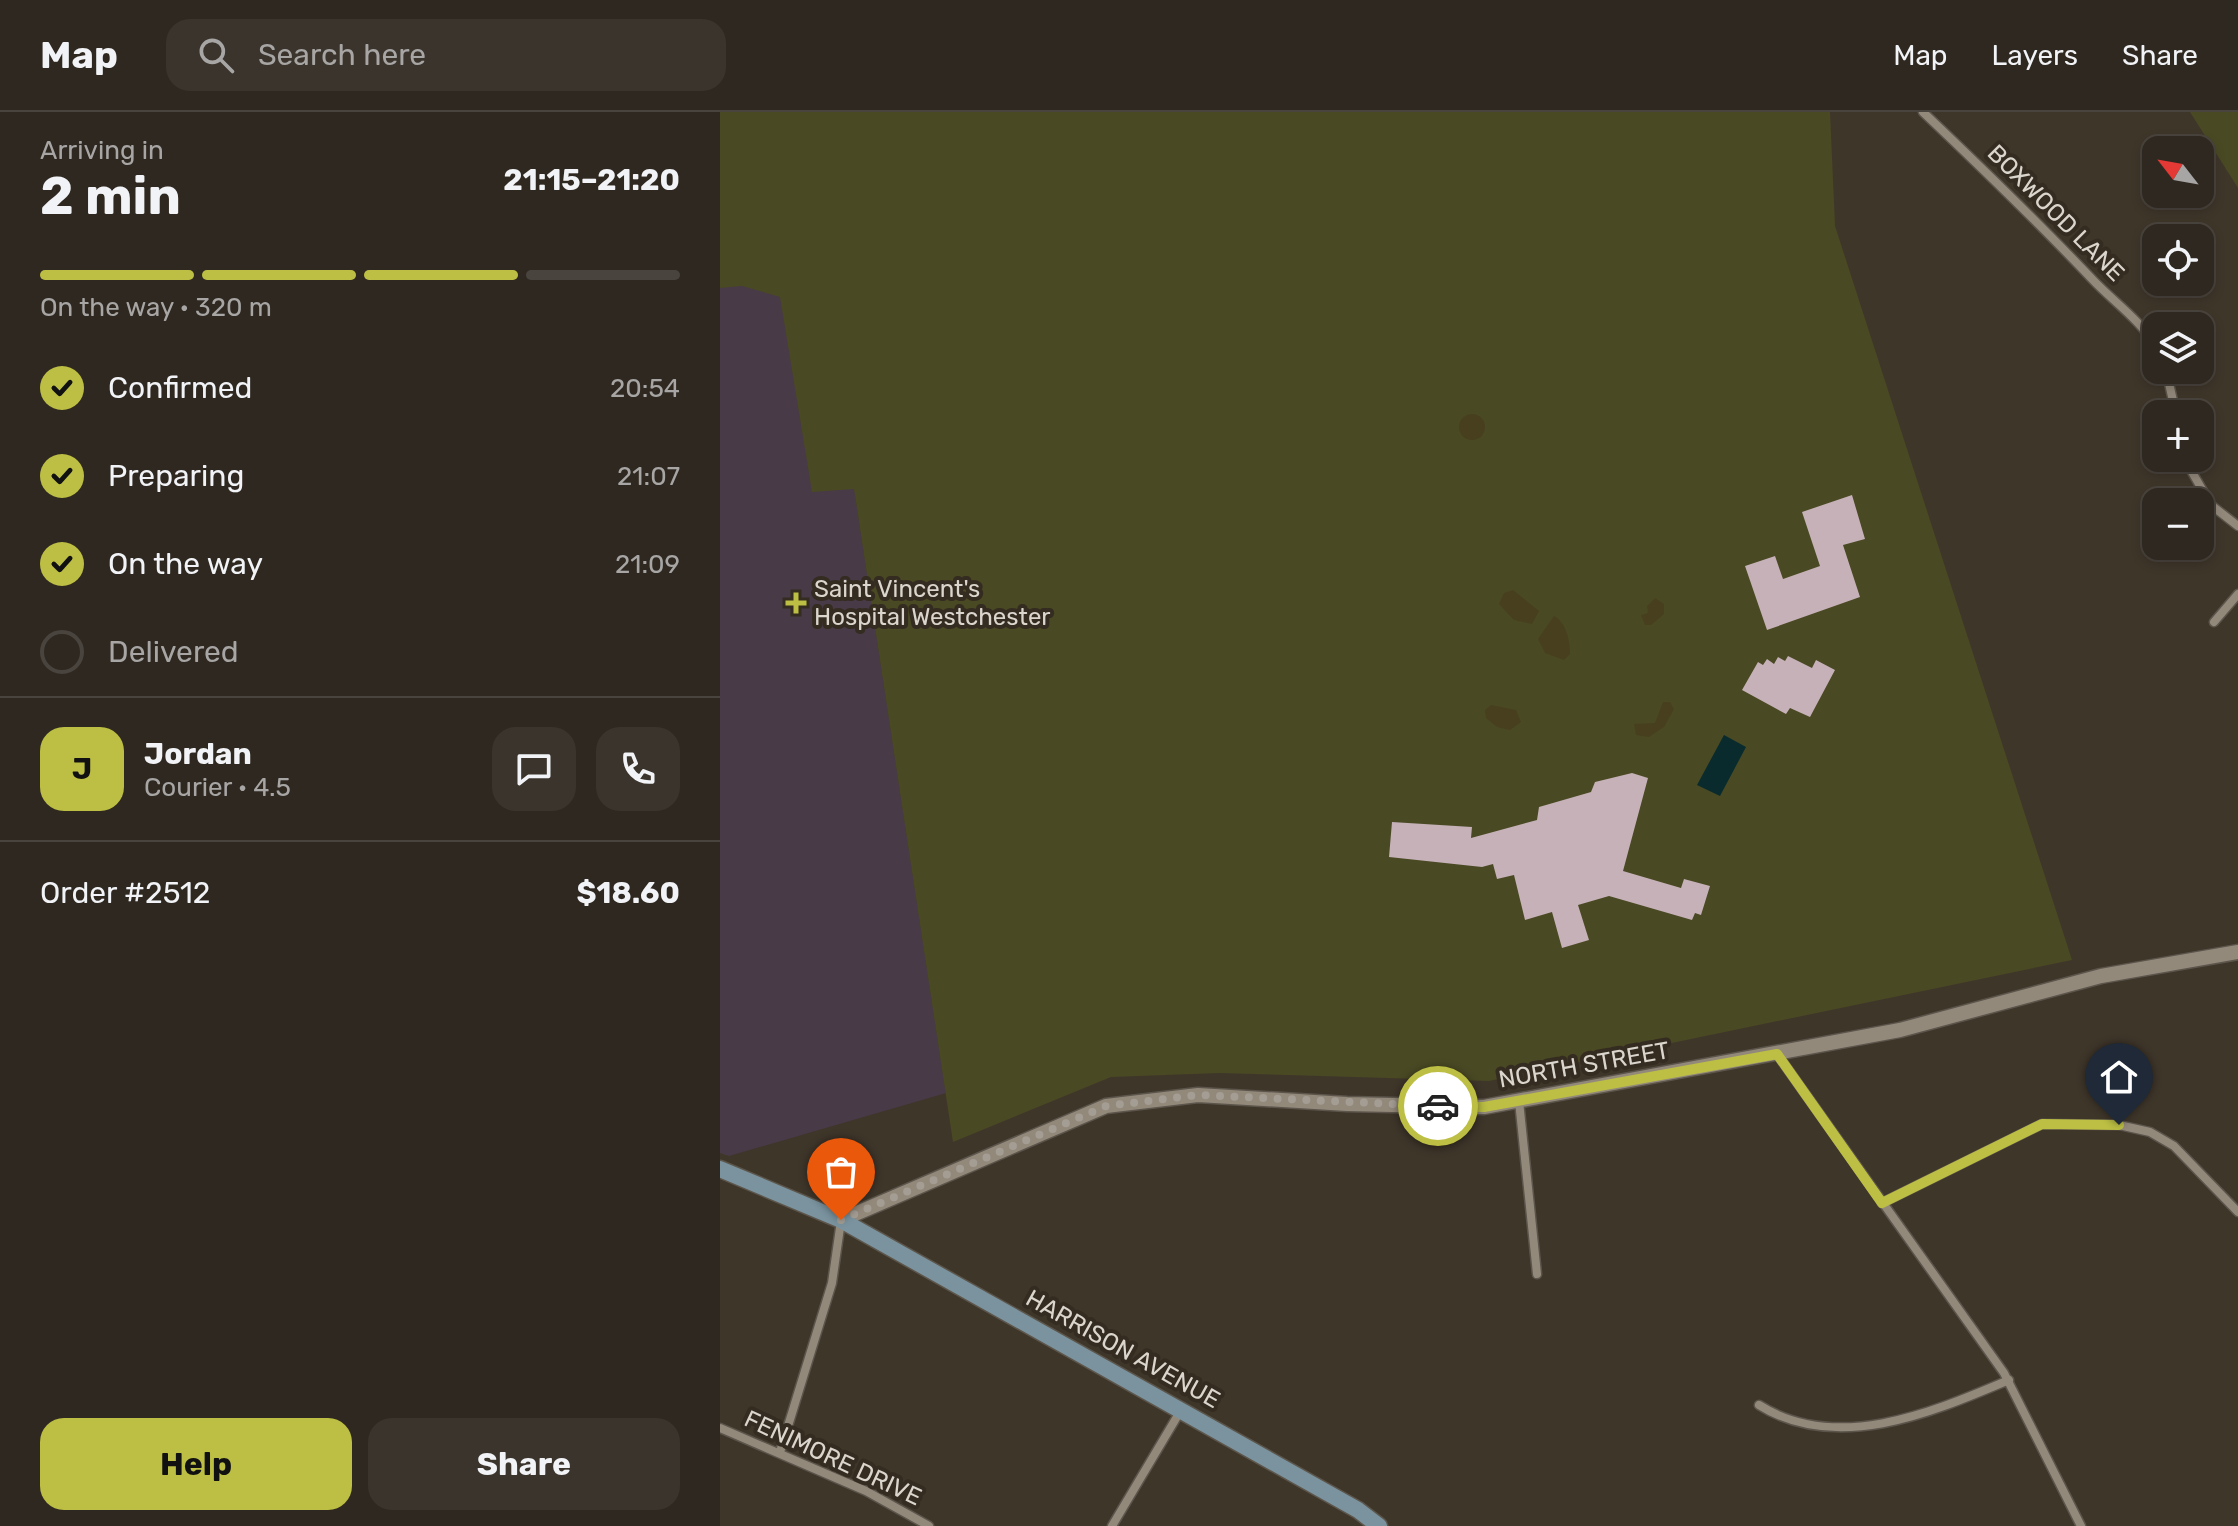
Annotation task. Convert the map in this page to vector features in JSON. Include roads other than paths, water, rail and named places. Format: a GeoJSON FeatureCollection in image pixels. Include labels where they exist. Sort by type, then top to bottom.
{"type":"FeatureCollection","features":[{"type":"Feature","properties":{"kind":"main road"},"geometry":{"type":"LineString","coordinates":[[720,1169],[841,1220]]}},
{"type":"Feature","properties":{"kind":"main road","name":"HARRISON AVENUE"},"geometry":{"type":"LineString","coordinates":[[841,1220],[1182,1409],[1358,1510],[1379,1526]]}},
{"type":"Feature","properties":{"kind":"street","name":"BOXWOOD LANE"},"geometry":{"type":"LineString","coordinates":[[1923,112],[2059,241],[2093,280],[2142,325]]}},
{"type":"Feature","properties":{"kind":"street"},"geometry":{"type":"LineString","coordinates":[[2192,472],[2211,505],[2238,526]]}},
{"type":"Feature","properties":{"kind":"street"},"geometry":{"type":"LineString","coordinates":[[2214,622],[2238,594]]}},
{"type":"Feature","properties":{"kind":"street","name":"NORTH STREET"},"geometry":{"type":"LineString","coordinates":[[841,1220],[1106,1106],[1198,1095],[1378,1105],[1484,1107],[1900,1030],[2095,977],[2238,952]]}},
{"type":"Feature","properties":{"kind":"street"},"geometry":{"type":"LineString","coordinates":[[1777,1054],[2009,1380],[2081,1526]]}},
{"type":"Feature","properties":{"kind":"street"},"geometry":{"type":"LineString","coordinates":[[1519,1101],[1537,1274]]}},
{"type":"Feature","properties":{"kind":"street"},"geometry":{"type":"LineString","coordinates":[[1882,1203],[2042,1124],[2119,1125],[2150,1132],[2174,1146],[2238,1212]]}},
{"type":"Feature","properties":{"kind":"street"},"geometry":{"type":"LineString","coordinates":[[780,1452],[832,1283],[841,1220]]}},
{"type":"Feature","properties":{"kind":"street"},"geometry":{"type":"LineString","coordinates":[[1759,1405],[1774,1414],[1807,1425],[1856,1427],[1928,1412],[2009,1380]]}},
{"type":"Feature","properties":{"kind":"street"},"geometry":{"type":"LineString","coordinates":[[1112,1526],[1182,1409]]}},
{"type":"Feature","properties":{"kind":"street","name":"FENIMORE DRIVE"},"geometry":{"type":"LineString","coordinates":[[720,1428],[866,1491],[929,1526]]}},
{"type":"Feature","properties":{"kind":"water"},"geometry":{"type":"Polygon","coordinates":[[[1724,735],[1746,747],[1720,796],[1697,785],[1724,735]]]}},
{"type":"Feature","properties":{"kind":"place","name":"Saint Vincent's Hospital Westchester"},"geometry":{"type":"Point","coordinates":[796,603]}}]}
